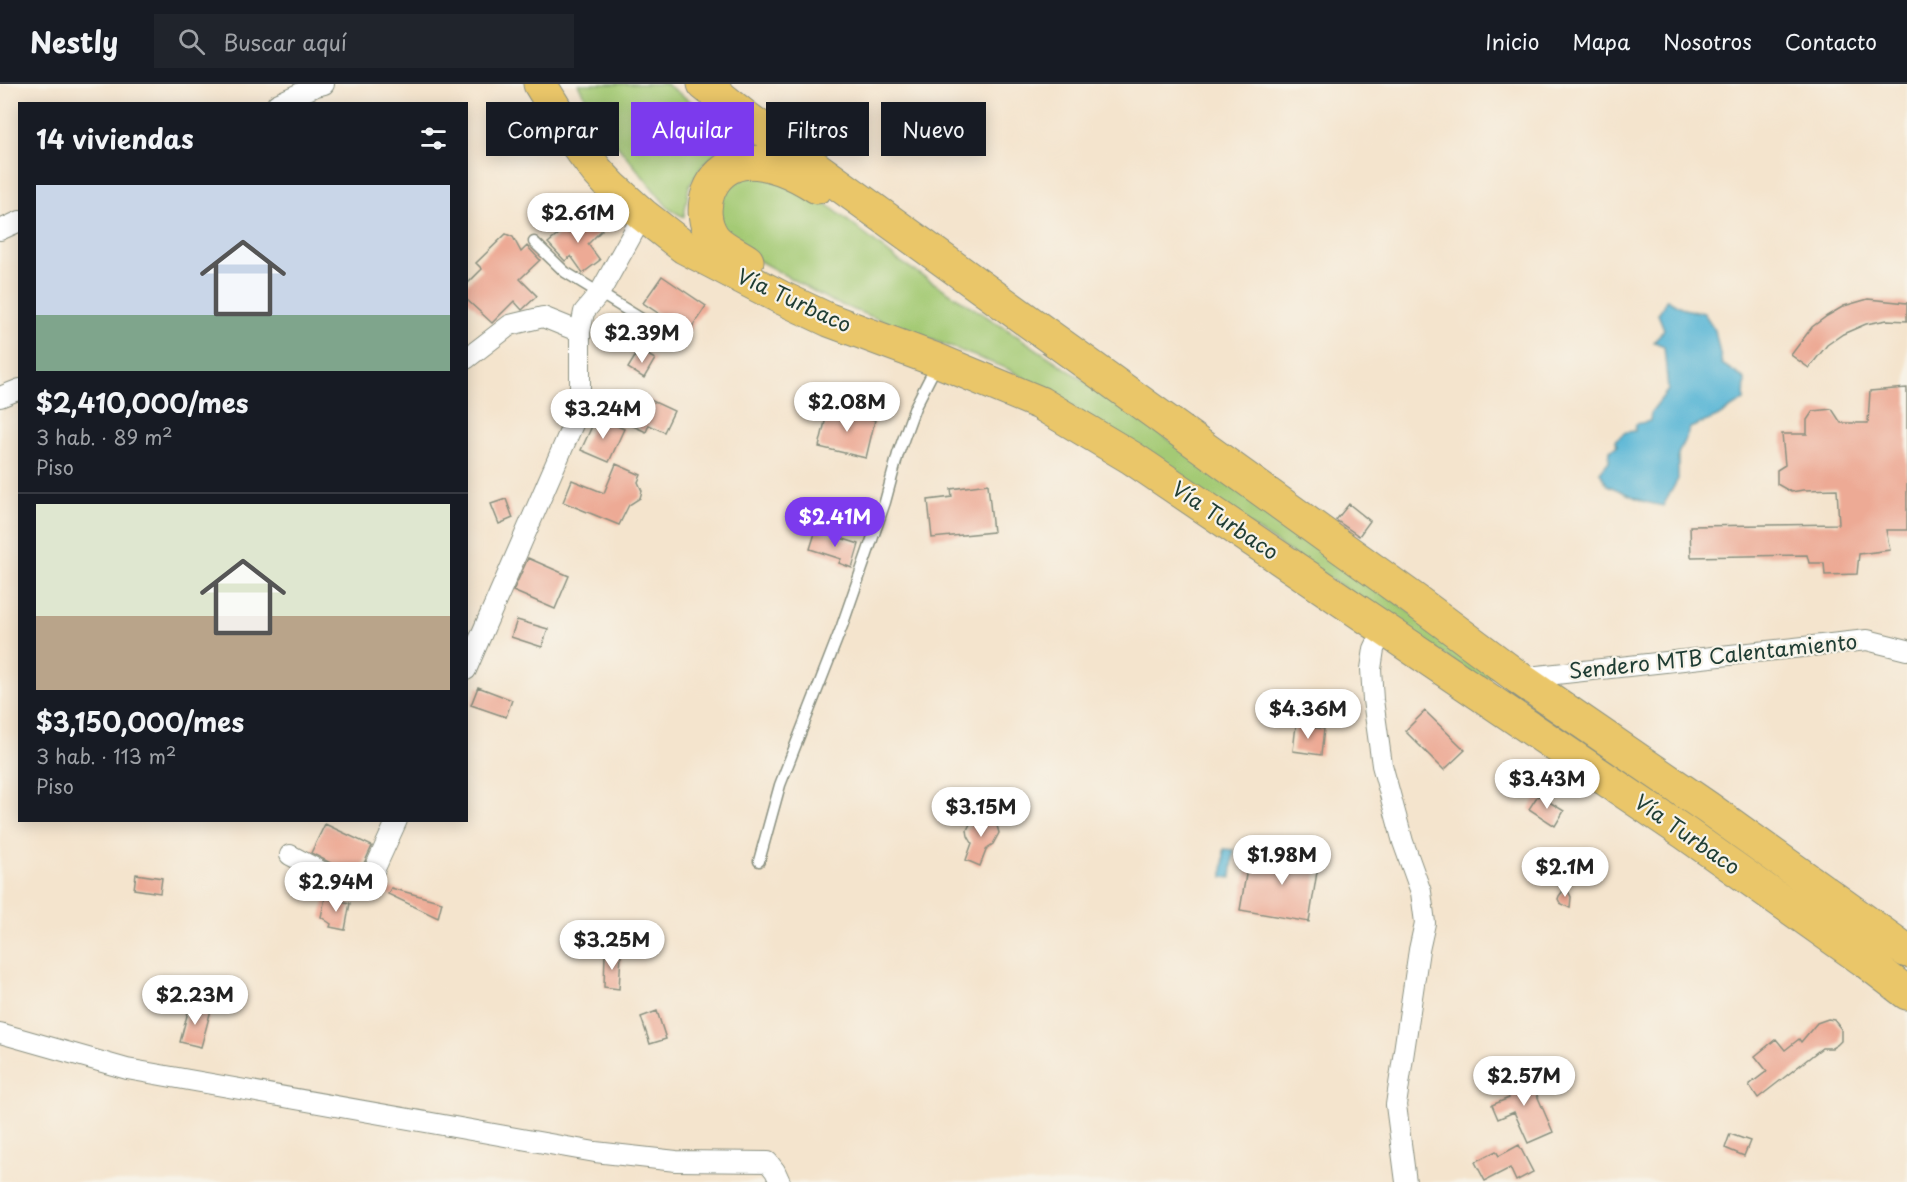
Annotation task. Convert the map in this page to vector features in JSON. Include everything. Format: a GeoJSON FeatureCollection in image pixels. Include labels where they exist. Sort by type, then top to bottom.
{"type":"FeatureCollection","features":[{"type":"Feature","properties":{"kind":"highway","name":"Vía Turbaco"},"geometry":{"type":"LineString","coordinates":[[540,84],[578,146],[612,187],[684,247],[829,320],[939,361],[1040,403],[1091,432],[1685,832],[1907,993]]}},
{"type":"Feature","properties":{"kind":"highway","name":"Vía Turbaco"},"geometry":{"type":"LineString","coordinates":[[704,84],[744,116],[1000,303],[1406,594],[1519,678],[1708,808],[1907,951]]}},
{"type":"Feature","properties":{"kind":"highway"},"geometry":{"type":"LineString","coordinates":[[780,297],[768,274],[714,239],[705,218],[705,204],[713,182],[723,172],[742,163],[767,165],[790,173],[813,185],[966,292],[1000,303]]}},
{"type":"Feature","properties":{"kind":"street"},"geometry":{"type":"LineString","coordinates":[[281,102],[324,84]]}},
{"type":"Feature","properties":{"kind":"street"},"geometry":{"type":"LineString","coordinates":[[468,665],[580,408],[580,332],[585,312],[599,294],[643,214]]}},
{"type":"Feature","properties":{"kind":"street"},"geometry":{"type":"LineString","coordinates":[[0,230],[18,222]]}},
{"type":"Feature","properties":{"kind":"street"},"geometry":{"type":"LineString","coordinates":[[468,357],[510,325],[543,317],[580,332]]}},
{"type":"Feature","properties":{"kind":"street"},"geometry":{"type":"LineString","coordinates":[[0,397],[18,390]]}},
{"type":"Feature","properties":{"kind":"street"},"geometry":{"type":"LineString","coordinates":[[1383,630],[1374,649],[1371,669],[1374,711],[1382,765],[1403,842],[1421,892],[1425,923],[1396,1106],[1406,1182]]}},
{"type":"Feature","properties":{"kind":"street","name":"Sendero MTB Calentamiento"},"geometry":{"type":"LineString","coordinates":[[1519,678],[1867,640],[1907,650]]}},
{"type":"Feature","properties":{"kind":"street"},"geometry":{"type":"LineString","coordinates":[[290,855],[347,885],[361,886],[371,877],[396,822]]}},
{"type":"Feature","properties":{"kind":"street"},"geometry":{"type":"LineString","coordinates":[[0,1033],[127,1069],[595,1152],[676,1161],[768,1162],[776,1171],[780,1182]]}},
{"type":"Feature","properties":{"kind":"lane"},"geometry":{"type":"LineString","coordinates":[[534,242],[565,272],[666,334]]}},
{"type":"Feature","properties":{"kind":"lane"},"geometry":{"type":"LineString","coordinates":[[759,861],[780,785],[843,626],[915,407],[939,361]]}},
{"type":"Feature","properties":{"kind":"green space"},"geometry":{"type":"Polygon","coordinates":[[[578,84],[666,84],[691,102],[631,102],[631,156],[713,156],[702,166],[689,186],[684,217],[669,209],[619,147],[619,102],[588,102],[578,84]]]}},
{"type":"Feature","properties":{"kind":"green space"},"geometry":{"type":"Polygon","coordinates":[[[754,172],[814,194],[896,259],[1115,401],[1498,675],[1479,678],[1060,399],[1008,369],[831,301],[738,249],[720,233],[719,192],[754,172]]]}},
{"type":"Feature","properties":{"kind":"water"},"geometry":{"type":"Polygon","coordinates":[[[1667,299],[1684,309],[1704,313],[1715,330],[1722,364],[1745,379],[1744,400],[1717,417],[1690,428],[1678,454],[1678,479],[1663,506],[1645,502],[1607,485],[1600,472],[1609,461],[1610,450],[1617,446],[1615,440],[1626,432],[1635,431],[1636,424],[1650,421],[1651,412],[1668,390],[1664,346],[1654,342],[1664,329],[1658,314],[1667,299]]]}},
{"type":"Feature","properties":{"kind":"water"},"geometry":{"type":"Polygon","coordinates":[[[1224,849],[1234,850],[1231,878],[1223,877],[1224,849]]]}},
{"type":"Feature","properties":{"kind":"building"},"geometry":{"type":"Polygon","coordinates":[[[586,215],[602,230],[588,244],[600,260],[583,273],[571,256],[565,261],[548,243],[565,229],[568,233],[586,215]]]}},
{"type":"Feature","properties":{"kind":"building"},"geometry":{"type":"Polygon","coordinates":[[[506,234],[513,237],[521,252],[527,246],[540,260],[520,279],[537,296],[522,310],[514,301],[492,323],[468,301],[468,283],[482,269],[476,263],[506,234]]]}},
{"type":"Feature","properties":{"kind":"building"},"geometry":{"type":"Polygon","coordinates":[[[662,276],[706,306],[688,333],[643,303],[662,276]]]}},
{"type":"Feature","properties":{"kind":"building"},"geometry":{"type":"Polygon","coordinates":[[[1868,299],[1907,303],[1907,321],[1887,320],[1866,324],[1843,334],[1827,345],[1809,368],[1791,355],[1812,327],[1827,316],[1844,306],[1868,299]]]}},
{"type":"Feature","properties":{"kind":"building"},"geometry":{"type":"Polygon","coordinates":[[[639,350],[655,359],[644,378],[628,368],[639,350]]]}},
{"type":"Feature","properties":{"kind":"building"},"geometry":{"type":"Polygon","coordinates":[[[1907,388],[1907,530],[1886,530],[1890,550],[1859,554],[1857,574],[1825,575],[1824,563],[1809,563],[1807,555],[1691,557],[1690,526],[1839,524],[1837,489],[1791,492],[1777,484],[1777,470],[1785,465],[1782,434],[1807,434],[1807,420],[1813,411],[1832,409],[1841,423],[1868,423],[1870,391],[1907,388]]]}},
{"type":"Feature","properties":{"kind":"building"},"geometry":{"type":"Polygon","coordinates":[[[633,392],[674,411],[664,432],[649,425],[646,432],[620,420],[633,392]]]}},
{"type":"Feature","properties":{"kind":"building"},"geometry":{"type":"Polygon","coordinates":[[[828,409],[875,420],[866,458],[819,447],[828,409]]]}},
{"type":"Feature","properties":{"kind":"building"},"geometry":{"type":"Polygon","coordinates":[[[599,418],[624,429],[609,462],[581,450],[593,424],[596,426],[599,418]]]}},
{"type":"Feature","properties":{"kind":"building"},"geometry":{"type":"Polygon","coordinates":[[[616,464],[641,475],[638,482],[642,491],[640,498],[629,505],[619,525],[563,502],[572,480],[604,493],[616,464]]]}},
{"type":"Feature","properties":{"kind":"building"},"geometry":{"type":"Polygon","coordinates":[[[988,484],[993,532],[932,538],[928,500],[952,497],[951,489],[988,484]]]}},
{"type":"Feature","properties":{"kind":"building"},"geometry":{"type":"Polygon","coordinates":[[[506,499],[513,518],[499,524],[491,504],[506,499]]]}},
{"type":"Feature","properties":{"kind":"building"},"geometry":{"type":"Polygon","coordinates":[[[1349,504],[1370,521],[1359,536],[1336,520],[1349,504]]]}},
{"type":"Feature","properties":{"kind":"building"},"geometry":{"type":"Polygon","coordinates":[[[816,530],[859,544],[852,568],[839,563],[841,559],[810,549],[816,530]]]}},
{"type":"Feature","properties":{"kind":"building"},"geometry":{"type":"Polygon","coordinates":[[[528,558],[569,576],[555,609],[513,591],[528,558]]]}},
{"type":"Feature","properties":{"kind":"building"},"geometry":{"type":"Polygon","coordinates":[[[517,620],[548,629],[542,647],[511,637],[517,620]]]}},
{"type":"Feature","properties":{"kind":"building"},"geometry":{"type":"Polygon","coordinates":[[[478,687],[512,700],[506,717],[471,705],[478,687]]]}},
{"type":"Feature","properties":{"kind":"building"},"geometry":{"type":"Polygon","coordinates":[[[1425,711],[1465,750],[1444,770],[1405,731],[1425,711]]]}},
{"type":"Feature","properties":{"kind":"building"},"geometry":{"type":"Polygon","coordinates":[[[1296,725],[1324,729],[1321,755],[1293,751],[1296,725]]]}},
{"type":"Feature","properties":{"kind":"building"},"geometry":{"type":"Polygon","coordinates":[[[1538,795],[1564,811],[1555,826],[1529,809],[1538,795]]]}},
{"type":"Feature","properties":{"kind":"building"},"geometry":{"type":"Polygon","coordinates":[[[985,815],[996,822],[999,833],[993,844],[987,848],[980,866],[966,860],[972,843],[967,830],[973,818],[985,815]]]}},
{"type":"Feature","properties":{"kind":"building"},"geometry":{"type":"Polygon","coordinates":[[[325,824],[372,846],[357,874],[350,873],[311,853],[325,824]]]}},
{"type":"Feature","properties":{"kind":"building"},"geometry":{"type":"Polygon","coordinates":[[[1291,849],[1320,853],[1309,922],[1240,910],[1249,857],[1289,863],[1291,849]]]}},
{"type":"Feature","properties":{"kind":"building"},"geometry":{"type":"Polygon","coordinates":[[[136,874],[162,878],[160,893],[134,889],[136,874]]]}},
{"type":"Feature","properties":{"kind":"building"},"geometry":{"type":"Polygon","coordinates":[[[1566,887],[1571,897],[1570,908],[1560,903],[1558,899],[1566,887]]]}},
{"type":"Feature","properties":{"kind":"building"},"geometry":{"type":"Polygon","coordinates":[[[391,888],[442,902],[438,918],[388,894],[391,888]]]}},
{"type":"Feature","properties":{"kind":"building"},"geometry":{"type":"Polygon","coordinates":[[[325,898],[350,903],[345,930],[330,927],[331,924],[321,917],[325,898]]]}},
{"type":"Feature","properties":{"kind":"building"},"geometry":{"type":"Polygon","coordinates":[[[605,953],[621,954],[619,989],[604,987],[605,953]]]}},
{"type":"Feature","properties":{"kind":"building"},"geometry":{"type":"Polygon","coordinates":[[[190,1004],[211,1010],[201,1047],[180,1042],[190,1004]]]}},
{"type":"Feature","properties":{"kind":"building"},"geometry":{"type":"Polygon","coordinates":[[[657,1011],[666,1039],[650,1044],[641,1017],[657,1011]]]}},
{"type":"Feature","properties":{"kind":"building"},"geometry":{"type":"Polygon","coordinates":[[[1828,1019],[1834,1020],[1841,1029],[1841,1041],[1832,1048],[1822,1048],[1758,1098],[1749,1085],[1767,1071],[1755,1056],[1776,1039],[1785,1050],[1799,1039],[1801,1042],[1817,1023],[1828,1019]]]}},
{"type":"Feature","properties":{"kind":"building"},"geometry":{"type":"Polygon","coordinates":[[[1526,1070],[1553,1132],[1528,1143],[1514,1112],[1498,1119],[1492,1105],[1509,1098],[1501,1081],[1526,1070]]]}},
{"type":"Feature","properties":{"kind":"building"},"geometry":{"type":"Polygon","coordinates":[[[1730,1134],[1750,1141],[1744,1156],[1725,1148],[1730,1134]]]}},
{"type":"Feature","properties":{"kind":"building"},"geometry":{"type":"Polygon","coordinates":[[[1519,1145],[1533,1172],[1516,1181],[1510,1168],[1485,1181],[1475,1162],[1496,1151],[1499,1156],[1519,1145]]]}}]}
